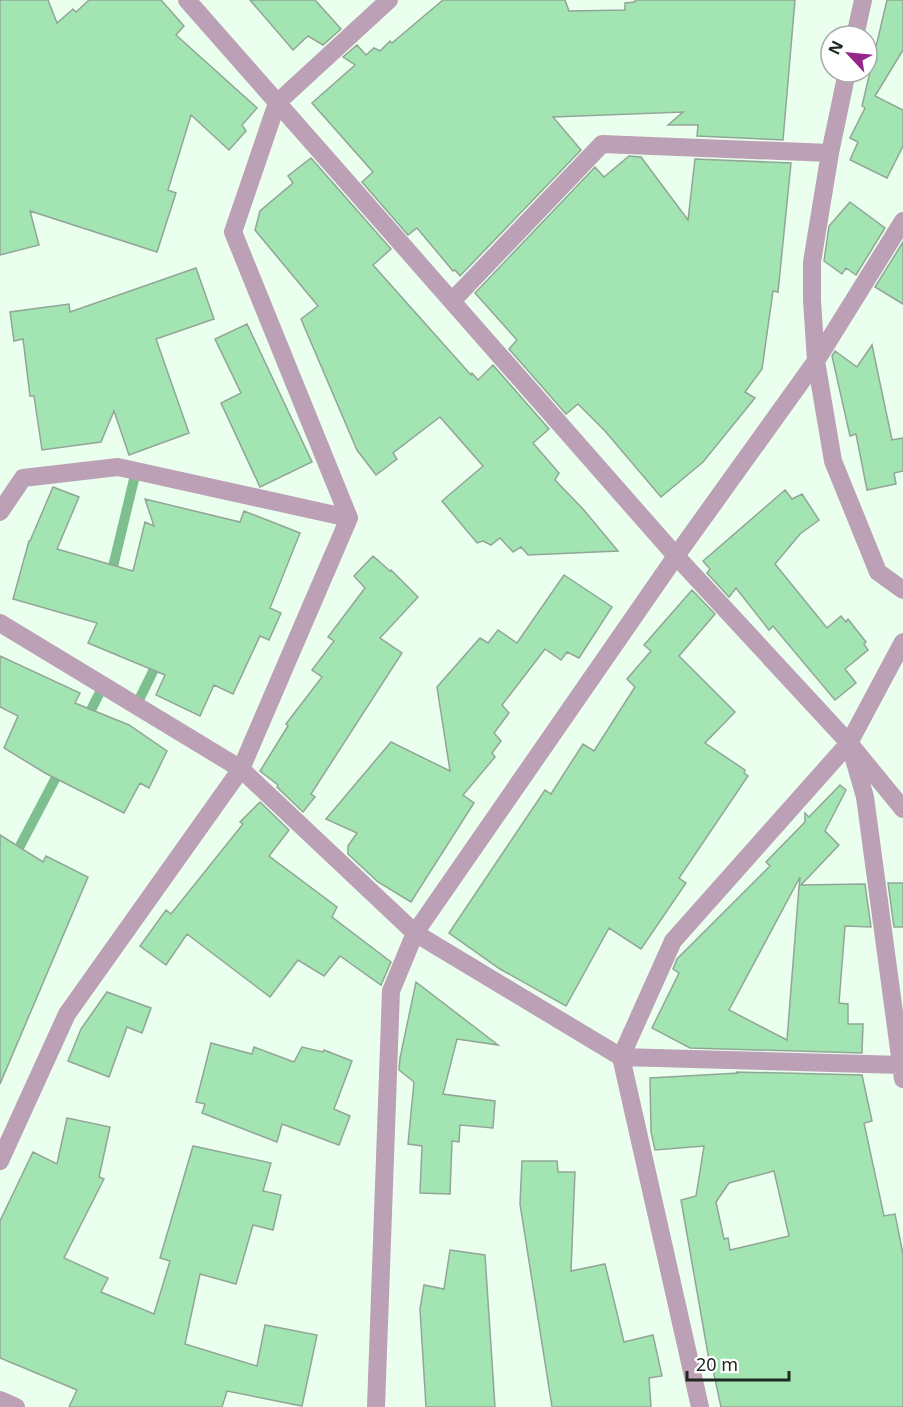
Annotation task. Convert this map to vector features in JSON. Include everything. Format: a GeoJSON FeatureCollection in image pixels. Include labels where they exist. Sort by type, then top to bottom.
{"type":"FeatureCollection","features":[{"type":"Feature","properties":{"kind":"street"},"geometry":{"type":"LineString","coordinates":[[187,0],[676,556],[849,743],[903,808]]}},
{"type":"Feature","properties":{"kind":"street"},"geometry":{"type":"LineString","coordinates":[[0,1161],[67,1014],[241,769],[349,518],[233,232],[277,103],[389,0]]}},
{"type":"Feature","properties":{"kind":"street"},"geometry":{"type":"LineString","coordinates":[[858,24],[863,0]]}},
{"type":"Feature","properties":{"kind":"street"},"geometry":{"type":"LineString","coordinates":[[844,84],[830,153],[812,262],[816,361],[833,461],[878,572],[903,590]]}},
{"type":"Feature","properties":{"kind":"street"},"geometry":{"type":"LineString","coordinates":[[452,301],[602,144],[830,153]]}},
{"type":"Feature","properties":{"kind":"street"},"geometry":{"type":"LineString","coordinates":[[376,1407],[391,992],[415,933],[676,556],[816,361],[903,221]]}},
{"type":"Feature","properties":{"kind":"street"},"geometry":{"type":"LineString","coordinates":[[0,512],[23,478],[118,466],[349,518]]}},
{"type":"Feature","properties":{"kind":"street"},"geometry":{"type":"LineString","coordinates":[[0,623],[241,769],[415,933],[621,1057],[902,1072],[865,797],[849,743]]}},
{"type":"Feature","properties":{"kind":"street"},"geometry":{"type":"LineString","coordinates":[[700,1407],[621,1057],[674,941],[849,743],[903,642]]}},
{"type":"Feature","properties":{"kind":"street"},"geometry":{"type":"LineString","coordinates":[[0,1400],[16,1407]]}},
{"type":"Feature","properties":{"kind":"building"},"geometry":{"type":"Polygon","coordinates":[[[0,0],[48,0],[57,23],[73,9],[76,12],[89,0],[161,0],[184,26],[176,35],[257,108],[242,125],[246,131],[229,150],[191,115],[168,190],[176,193],[157,252],[30,211],[39,245],[0,255],[0,0]]]}},
{"type":"Feature","properties":{"kind":"building"},"geometry":{"type":"Polygon","coordinates":[[[250,0],[315,0],[341,29],[323,45],[308,36],[293,50],[250,0]]]}},
{"type":"Feature","properties":{"kind":"building"},"geometry":{"type":"Polygon","coordinates":[[[443,0],[565,0],[569,11],[625,10],[625,3],[635,2],[635,0],[795,0],[783,140],[697,136],[698,125],[668,125],[683,112],[553,117],[581,150],[460,276],[455,270],[453,271],[417,228],[408,235],[362,182],[373,172],[312,103],[355,65],[343,57],[357,45],[366,55],[374,48],[380,51],[443,0]]]}},
{"type":"Feature","properties":{"kind":"building"},"geometry":{"type":"Polygon","coordinates":[[[887,0],[903,0],[903,50],[875,96],[903,110],[903,146],[887,178],[850,160],[858,142],[850,138],[865,108],[862,106],[867,84],[879,84],[879,34],[887,0]]]}},
{"type":"Feature","properties":{"kind":"building"},"geometry":{"type":"Polygon","coordinates":[[[629,156],[641,157],[688,220],[695,159],[791,163],[778,292],[773,291],[762,369],[745,392],[755,398],[703,462],[661,497],[605,431],[578,404],[566,414],[509,349],[517,340],[475,293],[595,167],[604,177],[629,156]]]}},
{"type":"Feature","properties":{"kind":"building"},"geometry":{"type":"Polygon","coordinates":[[[311,158],[391,249],[373,265],[471,375],[472,373],[478,380],[493,365],[549,429],[533,443],[559,473],[555,480],[618,551],[528,555],[521,547],[513,552],[500,538],[491,545],[483,541],[477,543],[442,501],[483,466],[440,417],[393,453],[397,459],[376,475],[357,450],[301,319],[318,306],[255,230],[260,211],[293,183],[288,176],[311,158]]]}},
{"type":"Feature","properties":{"kind":"building"},"geometry":{"type":"Polygon","coordinates":[[[850,202],[885,228],[856,275],[846,268],[842,274],[824,261],[829,226],[850,202]]]}},
{"type":"Feature","properties":{"kind":"building"},"geometry":{"type":"Polygon","coordinates":[[[903,242],[903,304],[875,287],[903,242]]]}},
{"type":"Feature","properties":{"kind":"building"},"geometry":{"type":"Polygon","coordinates":[[[196,268],[214,319],[156,339],[189,433],[129,455],[114,411],[101,442],[42,450],[34,396],[30,396],[23,339],[14,341],[10,312],[69,304],[70,312],[196,268]]]}},
{"type":"Feature","properties":{"kind":"building"},"geometry":{"type":"Polygon","coordinates":[[[247,324],[312,462],[260,487],[221,403],[241,393],[215,339],[247,324]]]}},
{"type":"Feature","properties":{"kind":"building"},"geometry":{"type":"Polygon","coordinates":[[[872,345],[892,440],[903,438],[903,471],[894,473],[896,484],[867,490],[856,434],[850,436],[832,356],[835,351],[857,367],[872,345]]]}},
{"type":"Feature","properties":{"kind":"building"},"geometry":{"type":"Polygon","coordinates":[[[53,487],[79,497],[57,549],[133,571],[145,522],[154,526],[145,499],[240,522],[244,511],[300,533],[270,608],[281,613],[269,640],[260,636],[233,694],[214,685],[200,716],[156,695],[165,675],[88,643],[97,623],[13,599],[29,541],[53,487]]]}},
{"type":"Feature","properties":{"kind":"building"},"geometry":{"type":"Polygon","coordinates":[[[785,490],[792,499],[802,494],[819,520],[800,534],[775,564],[827,628],[841,616],[846,622],[848,619],[866,642],[864,644],[868,650],[845,669],[856,683],[835,700],[773,626],[769,630],[736,588],[729,597],[707,573],[710,569],[703,561],[785,490]]]}},
{"type":"Feature","properties":{"kind":"building"},"geometry":{"type":"Polygon","coordinates":[[[373,556],[418,597],[380,638],[402,653],[311,794],[315,797],[303,812],[277,787],[278,785],[260,771],[288,726],[286,724],[322,677],[312,670],[334,641],[328,637],[365,588],[354,576],[373,556]]]}},
{"type":"Feature","properties":{"kind":"building"},"geometry":{"type":"Polygon","coordinates":[[[564,575],[612,607],[579,658],[567,652],[561,660],[545,649],[502,705],[509,713],[494,733],[501,741],[492,753],[495,757],[463,795],[474,803],[411,902],[378,882],[348,854],[348,846],[357,833],[326,819],[391,742],[450,771],[437,687],[480,638],[488,643],[498,630],[517,643],[564,575]]]}},
{"type":"Feature","properties":{"kind":"building"},"geometry":{"type":"Polygon","coordinates":[[[692,590],[715,614],[679,656],[735,712],[705,743],[745,770],[744,773],[748,776],[679,878],[686,883],[641,949],[609,928],[566,1006],[500,969],[449,933],[545,790],[551,794],[583,744],[594,751],[635,687],[627,679],[651,651],[644,645],[692,590]]]}},
{"type":"Feature","properties":{"kind":"building"},"geometry":{"type":"Polygon","coordinates":[[[0,656],[80,693],[75,703],[129,725],[167,751],[149,788],[140,783],[124,813],[45,773],[4,748],[18,716],[0,707],[0,656]]]}},
{"type":"Feature","properties":{"kind":"building"},"geometry":{"type":"Polygon","coordinates":[[[840,785],[846,790],[825,831],[839,845],[801,885],[865,884],[871,927],[845,926],[839,1003],[848,1004],[848,1024],[863,1024],[862,1053],[690,1048],[652,1028],[679,973],[673,969],[677,959],[770,866],[766,862],[805,822],[805,813],[809,817],[840,785]],[[800,877],[729,1010],[787,1040],[800,877]]]}},
{"type":"Feature","properties":{"kind":"building"},"geometry":{"type":"Polygon","coordinates":[[[260,802],[289,830],[269,856],[337,907],[332,917],[391,962],[381,985],[340,956],[324,976],[298,960],[270,997],[187,934],[166,965],[140,946],[166,910],[171,914],[243,824],[240,822],[260,802]]]}},
{"type":"Feature","properties":{"kind":"building"},"geometry":{"type":"Polygon","coordinates":[[[0,835],[43,862],[46,856],[88,877],[0,1084],[0,835]]]}},
{"type":"Feature","properties":{"kind":"building"},"geometry":{"type":"Polygon","coordinates":[[[888,883],[903,883],[903,927],[894,927],[888,883]]]}},
{"type":"Feature","properties":{"kind":"building"},"geometry":{"type":"Polygon","coordinates":[[[416,982],[498,1045],[457,1039],[443,1094],[495,1101],[493,1128],[460,1125],[459,1142],[452,1141],[450,1194],[420,1193],[422,1146],[408,1144],[414,1082],[399,1070],[416,982]]]}},
{"type":"Feature","properties":{"kind":"building"},"geometry":{"type":"Polygon","coordinates":[[[107,992],[151,1008],[142,1033],[127,1027],[109,1077],[68,1061],[81,1029],[107,992]]]}},
{"type":"Feature","properties":{"kind":"building"},"geometry":{"type":"Polygon","coordinates":[[[211,1043],[252,1054],[254,1047],[294,1062],[302,1047],[323,1052],[324,1050],[352,1061],[334,1109],[350,1116],[339,1145],[282,1124],[277,1142],[202,1113],[205,1104],[196,1102],[211,1043]]]}},
{"type":"Feature","properties":{"kind":"building"},"geometry":{"type":"Polygon","coordinates":[[[736,1072],[862,1075],[872,1121],[864,1123],[884,1216],[895,1214],[903,1254],[903,1407],[721,1407],[712,1365],[710,1366],[681,1200],[696,1196],[704,1146],[655,1150],[651,1132],[650,1078],[739,1073],[736,1072]],[[774,1171],[729,1183],[716,1202],[724,1239],[728,1238],[730,1250],[789,1236],[774,1171]]]}},
{"type":"Feature","properties":{"kind":"building"},"geometry":{"type":"Polygon","coordinates":[[[67,1118],[110,1127],[99,1177],[104,1179],[64,1258],[108,1278],[101,1292],[154,1314],[170,1261],[160,1258],[193,1146],[271,1163],[263,1191],[281,1195],[273,1230],[253,1225],[236,1284],[200,1274],[185,1344],[257,1366],[265,1325],[317,1335],[302,1406],[227,1391],[222,1407],[69,1407],[77,1390],[0,1358],[0,1221],[33,1152],[57,1164],[67,1118]]]}},
{"type":"Feature","properties":{"kind":"building"},"geometry":{"type":"Polygon","coordinates":[[[522,1161],[557,1161],[558,1172],[575,1172],[571,1271],[605,1264],[624,1342],[653,1335],[662,1376],[649,1378],[651,1407],[552,1407],[520,1204],[522,1161]]]}},
{"type":"Feature","properties":{"kind":"building"},"geometry":{"type":"Polygon","coordinates":[[[450,1250],[485,1255],[495,1407],[426,1407],[420,1309],[424,1285],[444,1289],[450,1250]]]}},
{"type":"Feature","properties":{"kind":"waterway"},"geometry":{"type":"LineString","coordinates":[[114,576],[111,575],[136,471]]}},
{"type":"Feature","properties":{"kind":"waterway"},"geometry":{"type":"LineString","coordinates":[[132,703],[136,706],[159,659]]}},
{"type":"Feature","properties":{"kind":"waterway"},"geometry":{"type":"LineString","coordinates":[[86,720],[103,686],[108,689]]}},
{"type":"Feature","properties":{"kind":"waterway"},"geometry":{"type":"LineString","coordinates":[[0,884],[62,766]]}}]}
